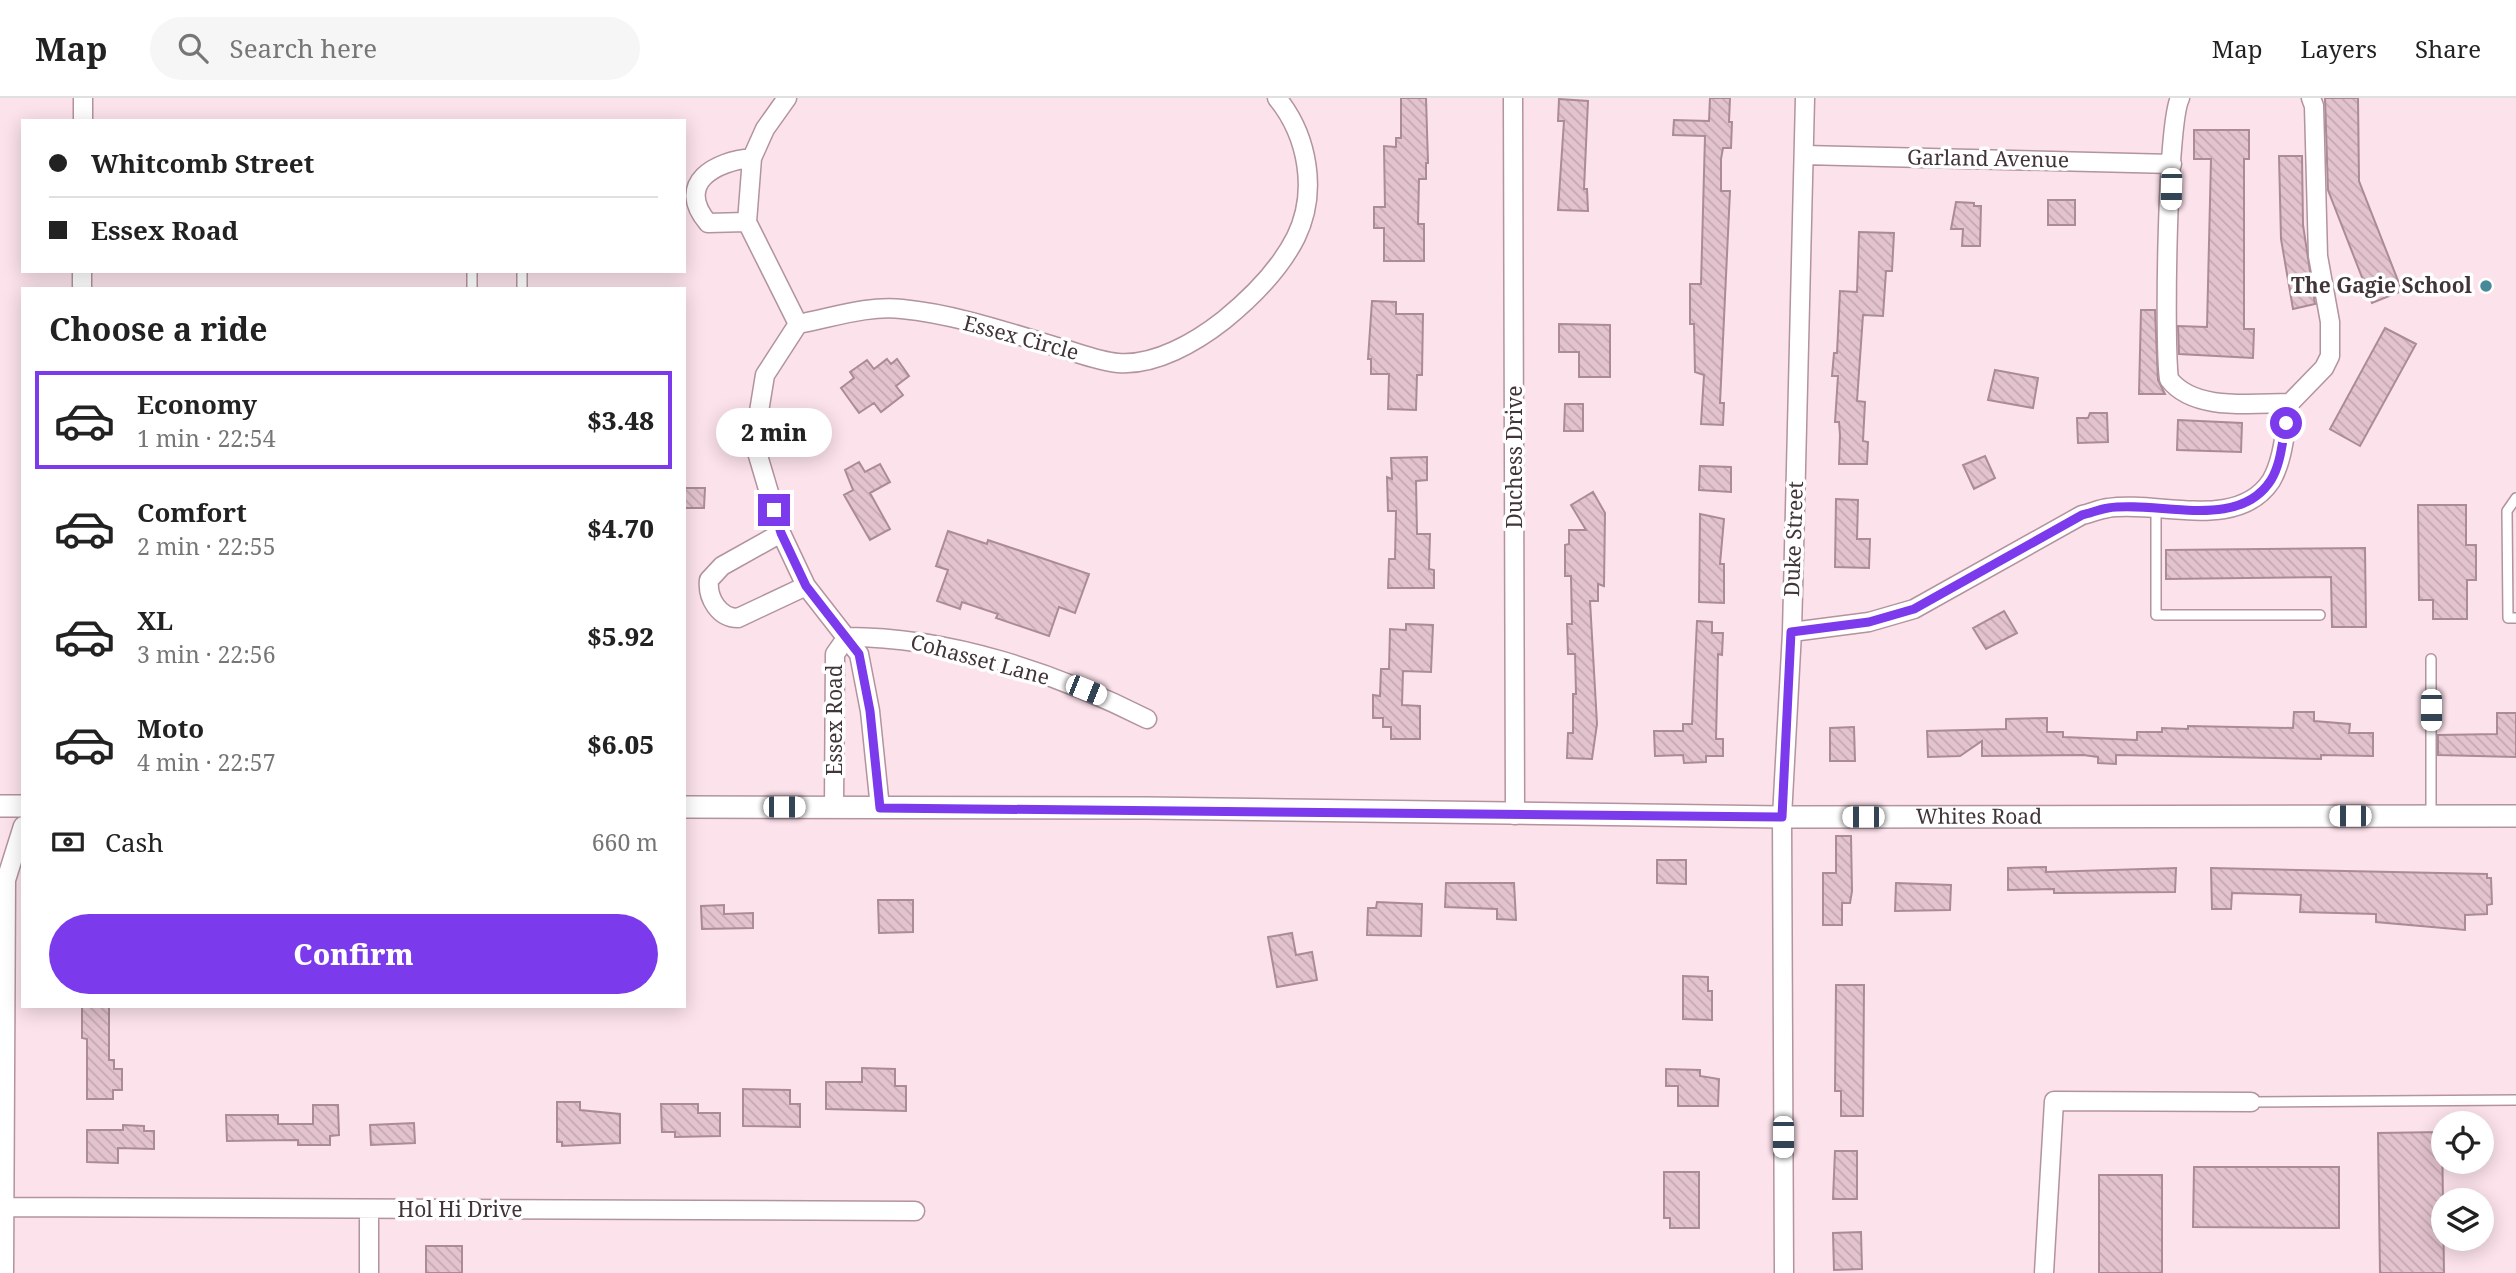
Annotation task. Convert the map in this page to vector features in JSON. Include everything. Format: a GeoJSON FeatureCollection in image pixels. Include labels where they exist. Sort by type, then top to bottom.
{"type":"FeatureCollection","features":[{"type":"Feature","properties":{"kind":"street"},"geometry":{"type":"LineString","coordinates":[[83,98],[83,119]]}},
{"type":"Feature","properties":{"kind":"street"},"geometry":{"type":"LineString","coordinates":[[786,98],[765,129],[752,158],[747,222],[798,324]]}},
{"type":"Feature","properties":{"kind":"street","name":"Essex Circle"},"geometry":{"type":"LineString","coordinates":[[798,324],[871,310],[901,308],[1119,363],[1152,359],[1186,344],[1212,329],[1258,289],[1291,247],[1301,227],[1306,211],[1307,163],[1296,126],[1277,98]]}},
{"type":"Feature","properties":{"kind":"street","name":"Duchess Drive"},"geometry":{"type":"LineString","coordinates":[[1513,98],[1515,815]]}},
{"type":"Feature","properties":{"kind":"street","name":"Duke Street"},"geometry":{"type":"LineString","coordinates":[[1784,1273],[1782,817],[1791,632],[1805,98]]}},
{"type":"Feature","properties":{"kind":"street"},"geometry":{"type":"LineString","coordinates":[[2180,98],[2175,108],[2172,164],[2169,379],[2187,394],[2207,400],[2240,404],[2290,402]]}},
{"type":"Feature","properties":{"kind":"street"},"geometry":{"type":"LineString","coordinates":[[1791,632],[1869,622],[1914,609],[2082,515],[2108,508],[2221,509],[2242,505],[2258,495],[2270,481],[2278,464],[2290,402],[2324,368],[2330,356],[2330,322],[2318,256],[2311,98]]}},
{"type":"Feature","properties":{"kind":"street","name":"Garland Avenue"},"geometry":{"type":"LineString","coordinates":[[1804,155],[2172,164]]}},
{"type":"Feature","properties":{"kind":"street"},"geometry":{"type":"LineString","coordinates":[[747,222],[708,223],[699,213],[696,199],[698,187],[711,168],[722,162],[752,158]]}},
{"type":"Feature","properties":{"kind":"street","name":"Essex Road"},"geometry":{"type":"LineString","coordinates":[[798,324],[765,375],[755,419],[754,442],[781,533],[806,586],[859,654],[870,711],[880,808]]}},
{"type":"Feature","properties":{"kind":"street"},"geometry":{"type":"LineString","coordinates":[[781,533],[716,570],[709,580],[711,598],[723,614],[738,618],[806,586]]}},
{"type":"Feature","properties":{"kind":"street","name":"Essex Road"},"geometry":{"type":"LineString","coordinates":[[834,808],[835,654],[847,637]]}},
{"type":"Feature","properties":{"kind":"street","name":"Cohasset Lane"},"geometry":{"type":"LineString","coordinates":[[847,637],[882,637],[956,649],[1065,682],[1147,719]]}},
{"type":"Feature","properties":{"kind":"street"},"geometry":{"type":"LineString","coordinates":[[0,806],[21,806]]}},
{"type":"Feature","properties":{"kind":"street","name":"Whites Road"},"geometry":{"type":"LineString","coordinates":[[686,807],[1782,817],[2516,816]]}},
{"type":"Feature","properties":{"kind":"street"},"geometry":{"type":"LineString","coordinates":[[4,1273],[5,1207],[2,1169],[6,880],[21,832]]}},
{"type":"Feature","properties":{"kind":"street"},"geometry":{"type":"LineString","coordinates":[[2044,1273],[2054,1101],[2251,1102]]}},
{"type":"Feature","properties":{"kind":"street","name":"Hol Hi Drive"},"geometry":{"type":"LineString","coordinates":[[5,1207],[915,1211]]}},
{"type":"Feature","properties":{"kind":"street"},"geometry":{"type":"LineString","coordinates":[[369,1209],[369,1273]]}},
{"type":"Feature","properties":{"kind":"lane"},"geometry":{"type":"LineString","coordinates":[[2516,498],[2507,511],[2508,618],[2516,618]]}},
{"type":"Feature","properties":{"kind":"lane"},"geometry":{"type":"LineString","coordinates":[[2156,508],[2156,615],[2320,615]]}},
{"type":"Feature","properties":{"kind":"lane"},"geometry":{"type":"LineString","coordinates":[[2431,659],[2431,816]]}},
{"type":"Feature","properties":{"kind":"lane"},"geometry":{"type":"LineString","coordinates":[[2251,1102],[2516,1100]]}},
{"type":"Feature","properties":{"kind":"building"},"geometry":{"type":"Polygon","coordinates":[[[1401,98],[1426,98],[1428,163],[1426,179],[1419,179],[1418,224],[1424,224],[1424,261],[1384,261],[1384,228],[1374,228],[1374,207],[1385,207],[1384,146],[1396,147],[1396,138],[1401,138],[1401,98]]]}},
{"type":"Feature","properties":{"kind":"building"},"geometry":{"type":"Polygon","coordinates":[[[1710,98],[1730,98],[1729,122],[1732,122],[1731,148],[1723,148],[1721,159],[1721,191],[1730,191],[1720,403],[1724,403],[1723,425],[1701,424],[1704,375],[1695,372],[1694,324],[1690,324],[1690,284],[1701,284],[1705,136],[1673,135],[1674,120],[1709,121],[1710,98]]]}},
{"type":"Feature","properties":{"kind":"building"},"geometry":{"type":"Polygon","coordinates":[[[2325,98],[2358,98],[2359,181],[2402,291],[2372,303],[2328,190],[2325,98]]]}},
{"type":"Feature","properties":{"kind":"building"},"geometry":{"type":"Polygon","coordinates":[[[1559,99],[1588,101],[1584,189],[1587,189],[1588,211],[1558,210],[1564,121],[1558,121],[1559,99]]]}},
{"type":"Feature","properties":{"kind":"building"},"geometry":{"type":"Polygon","coordinates":[[[2194,130],[2249,130],[2249,159],[2244,159],[2244,329],[2254,329],[2253,358],[2179,354],[2178,326],[2207,327],[2211,159],[2194,159],[2194,130]]]}},
{"type":"Feature","properties":{"kind":"building"},"geometry":{"type":"Polygon","coordinates":[[[2279,156],[2302,156],[2303,225],[2315,304],[2293,309],[2281,239],[2279,156]]]}},
{"type":"Feature","properties":{"kind":"building"},"geometry":{"type":"Polygon","coordinates":[[[2048,200],[2075,200],[2075,225],[2048,225],[2048,200]]]}},
{"type":"Feature","properties":{"kind":"building"},"geometry":{"type":"Polygon","coordinates":[[[1956,202],[1981,206],[1980,246],[1962,246],[1963,229],[1951,229],[1956,202]]]}},
{"type":"Feature","properties":{"kind":"building"},"geometry":{"type":"Polygon","coordinates":[[[1859,232],[1894,233],[1892,271],[1886,271],[1883,316],[1863,315],[1857,401],[1865,402],[1863,441],[1868,442],[1867,464],[1839,464],[1839,422],[1835,422],[1838,376],[1832,376],[1834,353],[1837,353],[1840,291],[1857,292],[1859,232]]]}},
{"type":"Feature","properties":{"kind":"building"},"geometry":{"type":"Polygon","coordinates":[[[1372,301],[1396,302],[1396,314],[1423,314],[1422,375],[1417,375],[1416,410],[1388,409],[1389,374],[1371,374],[1371,359],[1368,359],[1372,301]]]}},
{"type":"Feature","properties":{"kind":"building"},"geometry":{"type":"Polygon","coordinates":[[[2141,310],[2155,310],[2158,380],[2165,394],[2139,394],[2141,310]]]}},
{"type":"Feature","properties":{"kind":"building"},"geometry":{"type":"Polygon","coordinates":[[[1559,324],[1610,325],[1610,377],[1579,377],[1579,352],[1559,352],[1559,324]]]}},
{"type":"Feature","properties":{"kind":"building"},"geometry":{"type":"Polygon","coordinates":[[[2385,328],[2416,344],[2360,446],[2330,429],[2385,328]]]}},
{"type":"Feature","properties":{"kind":"building"},"geometry":{"type":"Polygon","coordinates":[[[887,359],[891,364],[897,359],[909,376],[896,386],[903,395],[881,412],[874,403],[859,413],[841,388],[854,378],[850,372],[867,360],[874,369],[887,359]]]}},
{"type":"Feature","properties":{"kind":"building"},"geometry":{"type":"Polygon","coordinates":[[[1995,370],[2038,378],[2033,408],[1988,400],[1995,370]]]}},
{"type":"Feature","properties":{"kind":"building"},"geometry":{"type":"Polygon","coordinates":[[[1565,404],[1583,404],[1583,431],[1564,431],[1565,404]]]}},
{"type":"Feature","properties":{"kind":"building"},"geometry":{"type":"Polygon","coordinates":[[[2090,413],[2107,413],[2108,442],[2078,443],[2077,418],[2088,418],[2090,413]]]}},
{"type":"Feature","properties":{"kind":"building"},"geometry":{"type":"Polygon","coordinates":[[[2178,420],[2242,423],[2241,452],[2177,450],[2178,420]]]}},
{"type":"Feature","properties":{"kind":"building"},"geometry":{"type":"Polygon","coordinates":[[[1985,456],[1995,478],[1974,489],[1963,465],[1985,456]]]}},
{"type":"Feature","properties":{"kind":"building"},"geometry":{"type":"Polygon","coordinates":[[[1427,457],[1427,480],[1416,481],[1417,534],[1430,534],[1429,569],[1434,570],[1434,588],[1388,588],[1389,559],[1395,559],[1396,511],[1388,511],[1387,477],[1392,479],[1391,458],[1427,457]]]}},
{"type":"Feature","properties":{"kind":"building"},"geometry":{"type":"Polygon","coordinates":[[[859,462],[865,472],[880,464],[890,482],[870,493],[890,529],[870,540],[844,495],[853,490],[845,470],[859,462]]]}},
{"type":"Feature","properties":{"kind":"building"},"geometry":{"type":"Polygon","coordinates":[[[1700,466],[1731,467],[1731,492],[1699,490],[1700,466]]]}},
{"type":"Feature","properties":{"kind":"building"},"geometry":{"type":"Polygon","coordinates":[[[686,488],[705,488],[704,508],[686,508],[686,488]]]}},
{"type":"Feature","properties":{"kind":"building"},"geometry":{"type":"Polygon","coordinates":[[[1593,492],[1605,513],[1604,586],[1598,584],[1598,601],[1590,601],[1597,724],[1592,759],[1567,758],[1568,733],[1573,733],[1573,694],[1576,694],[1575,654],[1568,654],[1567,624],[1572,624],[1571,576],[1565,576],[1565,545],[1569,544],[1569,530],[1586,530],[1571,505],[1593,492]]]}},
{"type":"Feature","properties":{"kind":"building"},"geometry":{"type":"Polygon","coordinates":[[[1836,499],[1858,500],[1857,539],[1870,539],[1869,568],[1835,567],[1836,499]]]}},
{"type":"Feature","properties":{"kind":"building"},"geometry":{"type":"Polygon","coordinates":[[[2418,505],[2466,505],[2466,545],[2476,545],[2476,580],[2467,580],[2467,619],[2433,619],[2433,600],[2419,600],[2418,505]]]}},
{"type":"Feature","properties":{"kind":"building"},"geometry":{"type":"Polygon","coordinates":[[[1700,514],[1724,519],[1720,564],[1724,564],[1724,603],[1699,602],[1700,514]]]}},
{"type":"Feature","properties":{"kind":"building"},"geometry":{"type":"Polygon","coordinates":[[[948,531],[987,544],[988,540],[1089,574],[1075,613],[1059,607],[1049,636],[996,618],[998,614],[962,602],[960,609],[937,601],[948,570],[936,566],[948,531]]]}},
{"type":"Feature","properties":{"kind":"building"},"geometry":{"type":"Polygon","coordinates":[[[2365,548],[2366,627],[2332,627],[2331,577],[2166,579],[2166,550],[2365,548]]]}},
{"type":"Feature","properties":{"kind":"building"},"geometry":{"type":"Polygon","coordinates":[[[2004,611],[2017,633],[1986,649],[1973,628],[2004,611]]]}},
{"type":"Feature","properties":{"kind":"building"},"geometry":{"type":"Polygon","coordinates":[[[1697,621],[1712,622],[1712,633],[1723,633],[1722,655],[1718,654],[1716,739],[1723,739],[1723,756],[1706,756],[1706,762],[1684,763],[1683,755],[1655,756],[1654,731],[1683,731],[1683,724],[1692,724],[1697,621]]]}},
{"type":"Feature","properties":{"kind":"building"},"geometry":{"type":"Polygon","coordinates":[[[1406,624],[1433,625],[1431,672],[1403,671],[1402,705],[1420,706],[1420,739],[1391,739],[1391,727],[1383,727],[1383,718],[1373,718],[1373,695],[1380,696],[1381,669],[1389,669],[1390,629],[1406,630],[1406,624]]]}},
{"type":"Feature","properties":{"kind":"building"},"geometry":{"type":"Polygon","coordinates":[[[2294,712],[2314,712],[2314,721],[2350,724],[2349,733],[2373,733],[2373,756],[2321,755],[2321,759],[2116,755],[2116,764],[2098,763],[2098,757],[2083,755],[1982,756],[1982,741],[1960,756],[1928,757],[1927,731],[2006,729],[2006,719],[2047,718],[2047,732],[2063,732],[2063,737],[2137,740],[2137,732],[2162,732],[2162,728],[2188,729],[2188,726],[2293,728],[2294,712]]]}},
{"type":"Feature","properties":{"kind":"building"},"geometry":{"type":"Polygon","coordinates":[[[2497,713],[2516,713],[2516,757],[2438,755],[2438,735],[2497,734],[2497,713]]]}},
{"type":"Feature","properties":{"kind":"building"},"geometry":{"type":"Polygon","coordinates":[[[1854,727],[1855,761],[1830,761],[1830,728],[1854,727]]]}},
{"type":"Feature","properties":{"kind":"building"},"geometry":{"type":"Polygon","coordinates":[[[1836,836],[1851,836],[1852,891],[1850,903],[1842,903],[1842,925],[1823,925],[1823,873],[1836,873],[1836,836]]]}},
{"type":"Feature","properties":{"kind":"building"},"geometry":{"type":"Polygon","coordinates":[[[1657,860],[1686,860],[1686,884],[1657,883],[1657,860]]]}},
{"type":"Feature","properties":{"kind":"building"},"geometry":{"type":"Polygon","coordinates":[[[2046,867],[2046,872],[2176,868],[2175,892],[2054,893],[2054,889],[2008,890],[2008,868],[2046,867]]]}},
{"type":"Feature","properties":{"kind":"building"},"geometry":{"type":"Polygon","coordinates":[[[2211,868],[2487,874],[2487,878],[2491,878],[2492,904],[2487,905],[2487,914],[2465,915],[2465,930],[2376,922],[2376,914],[2300,912],[2301,895],[2232,893],[2231,909],[2212,909],[2211,868]]]}},
{"type":"Feature","properties":{"kind":"building"},"geometry":{"type":"Polygon","coordinates":[[[1446,883],[1514,883],[1516,920],[1497,919],[1497,909],[1445,907],[1446,883]]]}},
{"type":"Feature","properties":{"kind":"building"},"geometry":{"type":"Polygon","coordinates":[[[1896,883],[1951,885],[1950,910],[1895,911],[1896,883]]]}},
{"type":"Feature","properties":{"kind":"building"},"geometry":{"type":"Polygon","coordinates":[[[878,900],[913,900],[913,932],[879,933],[878,900]]]}},
{"type":"Feature","properties":{"kind":"building"},"geometry":{"type":"Polygon","coordinates":[[[1377,902],[1422,904],[1421,936],[1367,935],[1368,908],[1376,908],[1377,902]]]}},
{"type":"Feature","properties":{"kind":"building"},"geometry":{"type":"Polygon","coordinates":[[[724,905],[724,914],[753,913],[753,928],[702,929],[701,906],[724,905]]]}},
{"type":"Feature","properties":{"kind":"building"},"geometry":{"type":"Polygon","coordinates":[[[1292,933],[1296,955],[1312,952],[1317,980],[1277,987],[1268,937],[1292,933]]]}},
{"type":"Feature","properties":{"kind":"building"},"geometry":{"type":"Polygon","coordinates":[[[1683,976],[1708,977],[1708,991],[1712,991],[1712,1020],[1683,1019],[1683,976]]]}},
{"type":"Feature","properties":{"kind":"building"},"geometry":{"type":"Polygon","coordinates":[[[1836,985],[1864,985],[1863,1116],[1841,1116],[1841,1091],[1835,1091],[1836,985]]]}},
{"type":"Feature","properties":{"kind":"building"},"geometry":{"type":"Polygon","coordinates":[[[82,1008],[109,1008],[109,1060],[114,1060],[114,1069],[122,1069],[122,1090],[113,1090],[113,1099],[87,1099],[87,1039],[82,1038],[82,1008]]]}},
{"type":"Feature","properties":{"kind":"building"},"geometry":{"type":"Polygon","coordinates":[[[862,1068],[895,1069],[895,1086],[906,1086],[906,1111],[826,1109],[826,1082],[862,1082],[862,1068]]]}},
{"type":"Feature","properties":{"kind":"building"},"geometry":{"type":"Polygon","coordinates":[[[1666,1069],[1700,1070],[1700,1076],[1719,1079],[1718,1106],[1678,1106],[1678,1086],[1666,1086],[1666,1069]]]}},
{"type":"Feature","properties":{"kind":"building"},"geometry":{"type":"Polygon","coordinates":[[[743,1089],[790,1090],[790,1104],[800,1104],[800,1127],[743,1126],[743,1089]]]}},
{"type":"Feature","properties":{"kind":"building"},"geometry":{"type":"Polygon","coordinates":[[[557,1102],[580,1102],[580,1110],[620,1114],[620,1143],[562,1146],[562,1142],[557,1142],[557,1102]]]}},
{"type":"Feature","properties":{"kind":"building"},"geometry":{"type":"Polygon","coordinates":[[[661,1104],[698,1104],[698,1113],[720,1113],[720,1136],[675,1137],[675,1132],[662,1132],[661,1104]]]}},
{"type":"Feature","properties":{"kind":"building"},"geometry":{"type":"Polygon","coordinates":[[[313,1105],[338,1105],[339,1135],[330,1136],[330,1145],[298,1145],[298,1140],[227,1141],[226,1115],[278,1115],[278,1124],[313,1124],[313,1105]]]}},
{"type":"Feature","properties":{"kind":"building"},"geometry":{"type":"Polygon","coordinates":[[[414,1123],[415,1143],[371,1145],[370,1125],[414,1123]]]}},
{"type":"Feature","properties":{"kind":"building"},"geometry":{"type":"Polygon","coordinates":[[[123,1125],[144,1126],[144,1131],[154,1131],[154,1149],[118,1148],[118,1163],[87,1162],[87,1130],[123,1130],[123,1125]]]}},
{"type":"Feature","properties":{"kind":"building"},"geometry":{"type":"Polygon","coordinates":[[[2431,1132],[2431,1174],[2443,1174],[2443,1188],[2431,1188],[2431,1251],[2444,1251],[2444,1273],[2380,1273],[2378,1133],[2431,1132]]]}},
{"type":"Feature","properties":{"kind":"building"},"geometry":{"type":"Polygon","coordinates":[[[1835,1151],[1857,1151],[1857,1199],[1833,1199],[1835,1151]]]}},
{"type":"Feature","properties":{"kind":"building"},"geometry":{"type":"Polygon","coordinates":[[[2194,1167],[2339,1167],[2339,1228],[2193,1227],[2194,1167]]]}},
{"type":"Feature","properties":{"kind":"building"},"geometry":{"type":"Polygon","coordinates":[[[1664,1172],[1699,1172],[1699,1228],[1670,1228],[1670,1218],[1664,1218],[1664,1172]]]}},
{"type":"Feature","properties":{"kind":"building"},"geometry":{"type":"Polygon","coordinates":[[[2099,1175],[2162,1175],[2162,1273],[2099,1273],[2099,1175]]]}},
{"type":"Feature","properties":{"kind":"building"},"geometry":{"type":"Polygon","coordinates":[[[1861,1232],[1862,1269],[1834,1270],[1833,1233],[1861,1232]]]}},
{"type":"Feature","properties":{"kind":"building"},"geometry":{"type":"Polygon","coordinates":[[[426,1246],[462,1246],[462,1273],[426,1273],[426,1246]]]}},
{"type":"Feature","properties":{"kind":"place","name":"The Gagie School"},"geometry":{"type":"Point","coordinates":[2486,286]}},
{"type":"Feature","properties":{"kind":"route"},"geometry":{"type":"LineString","coordinates":[[774,510],[781,533],[806,586],[859,654],[870,711],[880,808],[1147,808],[1782,817],[1791,632],[1869,622],[1914,609],[1953,590],[2082,515],[2108,508],[2221,509],[2242,505],[2258,495],[2270,481],[2278,464],[2286,423]]}}]}
